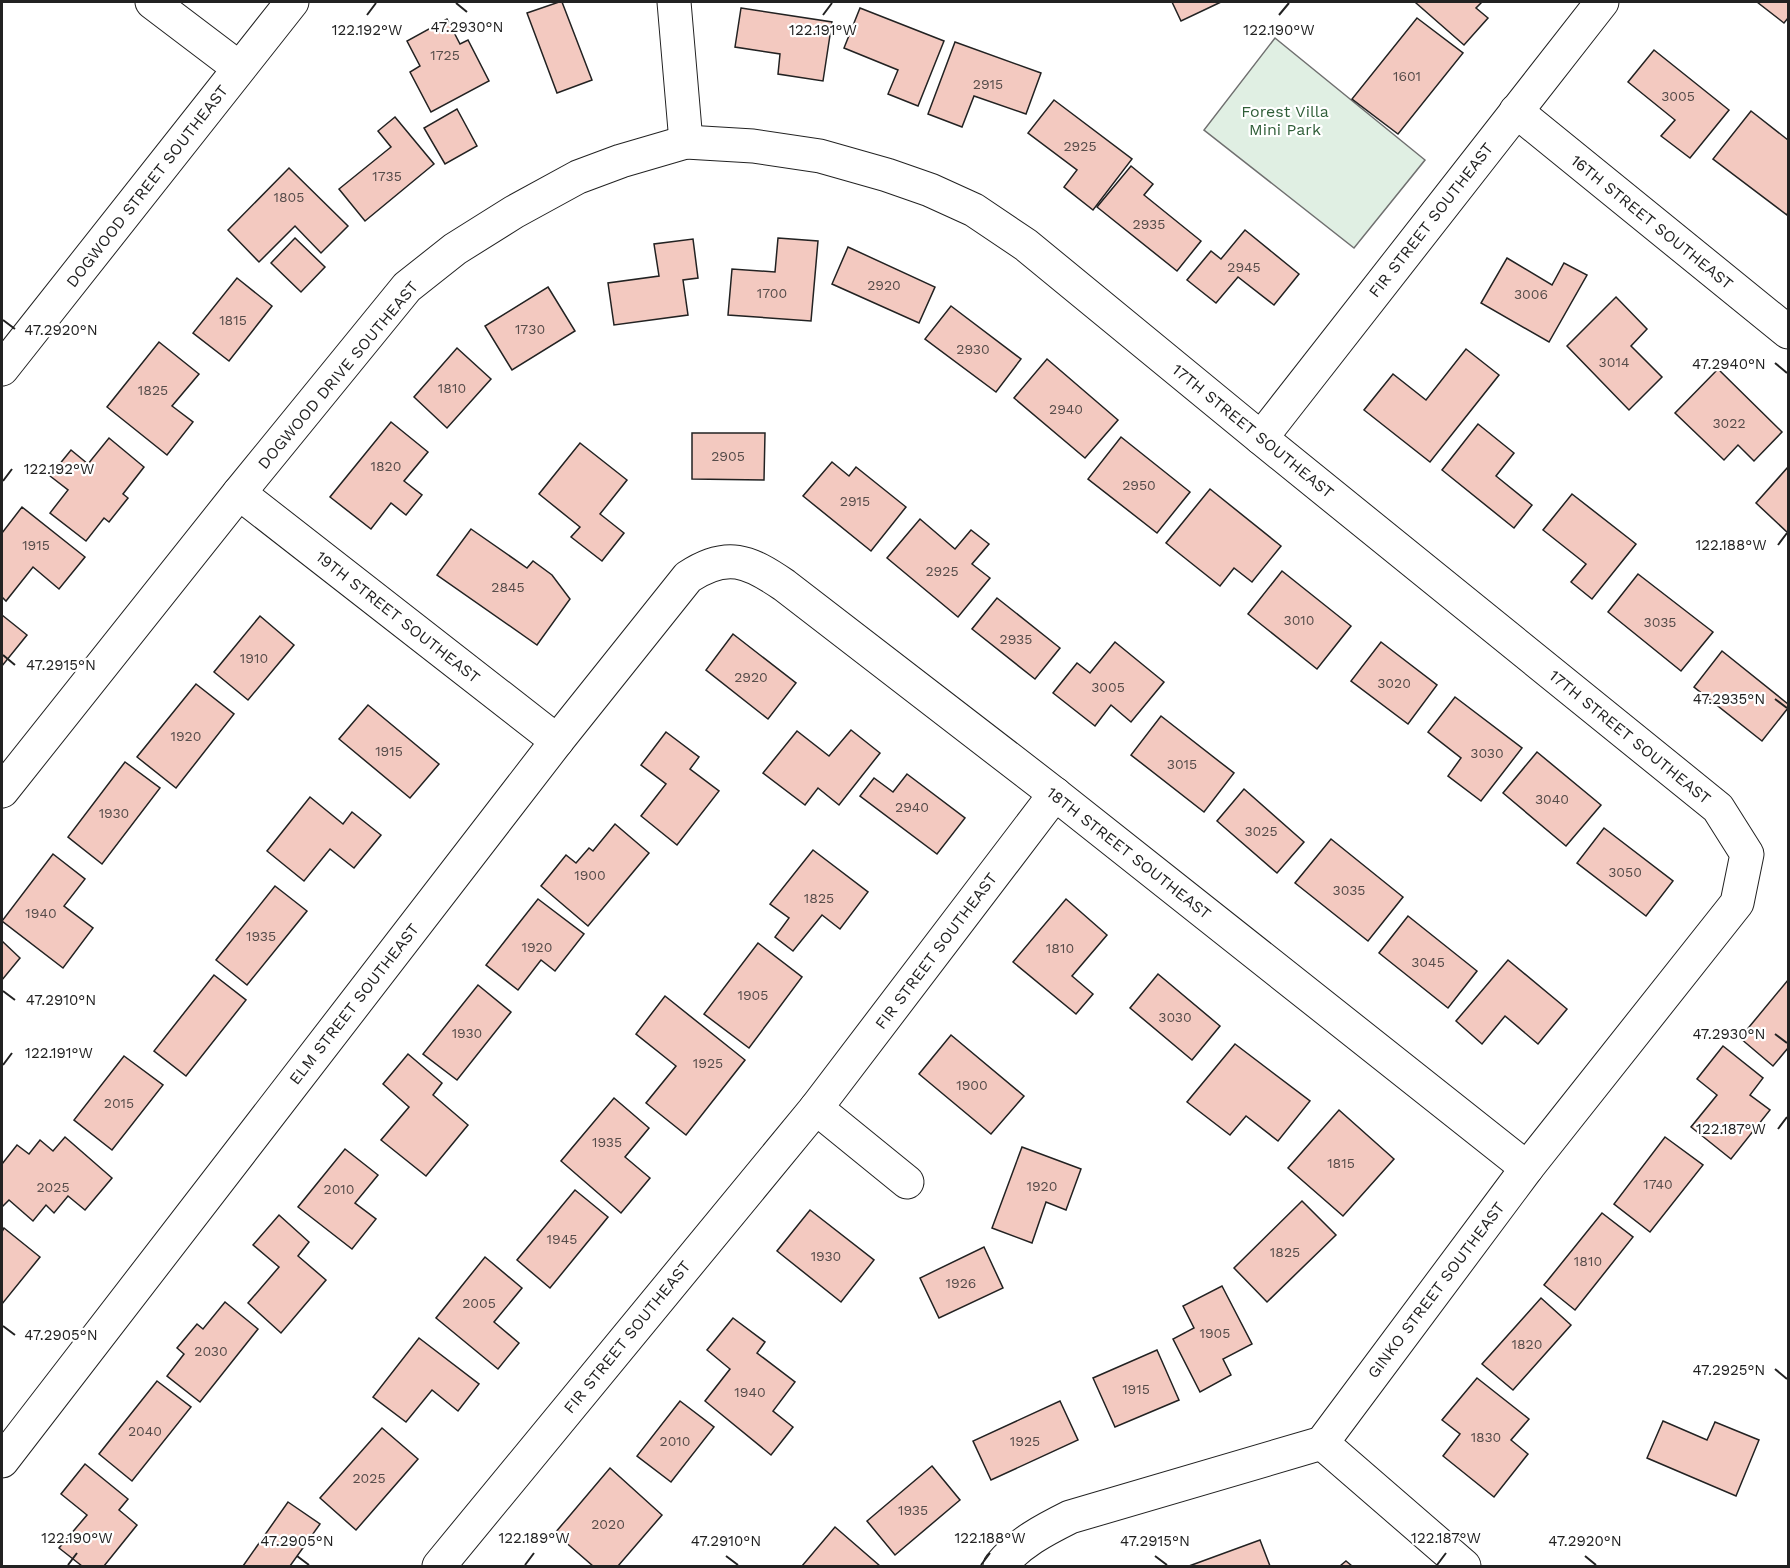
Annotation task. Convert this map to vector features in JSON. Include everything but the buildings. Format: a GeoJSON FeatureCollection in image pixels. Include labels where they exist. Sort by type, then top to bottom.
{"type":"FeatureCollection","features":[{"type":"Feature","properties":{"kind":"street"},"geometry":{"type":"LineString","coordinates":[[152,2],[239,68]]}},
{"type":"Feature","properties":{"kind":"street","name":"DOGWOOD STREET SOUTHEAST"},"geometry":{"type":"LineString","coordinates":[[2,369],[292,2]]}},
{"type":"Feature","properties":{"kind":"street"},"geometry":{"type":"LineString","coordinates":[[674,2],[686,142]]}},
{"type":"Feature","properties":{"kind":"street","name":"FIR STREET SOUTHEAST"},"geometry":{"type":"LineString","coordinates":[[1261,438],[1602,2]]}},
{"type":"Feature","properties":{"kind":"street","name":"16TH STREET SOUTHEAST"},"geometry":{"type":"LineString","coordinates":[[1515,111],[1788,332]]}},
{"type":"Feature","properties":{"kind":"street","name":"17TH STREET SOUTHEAST"},"geometry":{"type":"LineString","coordinates":[[686,142],[753,146],[820,156],[909,183],[974,210],[1026,245],[1718,808],[1748,854]]}},
{"type":"Feature","properties":{"kind":"street","name":"DOGWOOD DRIVE SOUTHEAST"},"geometry":{"type":"LineString","coordinates":[[2,791],[239,493],[407,287],[455,249],[514,212],[578,177],[621,161],[686,142]]}},
{"type":"Feature","properties":{"kind":"street","name":"19TH STREET SOUTHEAST"},"geometry":{"type":"LineString","coordinates":[[239,493],[557,741]]}},
{"type":"Feature","properties":{"kind":"street","name":"ELM STREET SOUTHEAST"},"geometry":{"type":"LineString","coordinates":[[2,1461],[557,741],[688,577],[703,567],[720,562]]}},
{"type":"Feature","properties":{"kind":"street","name":"18TH STREET SOUTHEAST"},"geometry":{"type":"LineString","coordinates":[[720,562],[739,562],[760,569],[784,585],[1056,794],[1527,1168]]}},
{"type":"Feature","properties":{"kind":"street","name":"FIR STREET SOUTHEAST"},"geometry":{"type":"LineString","coordinates":[[439,1566],[816,1108],[1056,794]]}},
{"type":"Feature","properties":{"kind":"street","name":"GINKO STREET SOUTHEAST"},"geometry":{"type":"LineString","coordinates":[[1322,1443],[1527,1168],[1737,903],[1748,854]]}},
{"type":"Feature","properties":{"kind":"street"},"geometry":{"type":"LineString","coordinates":[[816,1108],[907,1182]]}},
{"type":"Feature","properties":{"kind":"street"},"geometry":{"type":"LineString","coordinates":[[1000,1566],[1034,1536],[1070,1517],[1322,1443],[1464,1566]]}},
{"type":"Feature","properties":{"kind":"green space","name":"Forest Villa Mini Park"},"geometry":{"type":"Polygon","coordinates":[[[1275,38],[1425,160],[1354,248],[1204,130],[1275,38]]]}}]}
